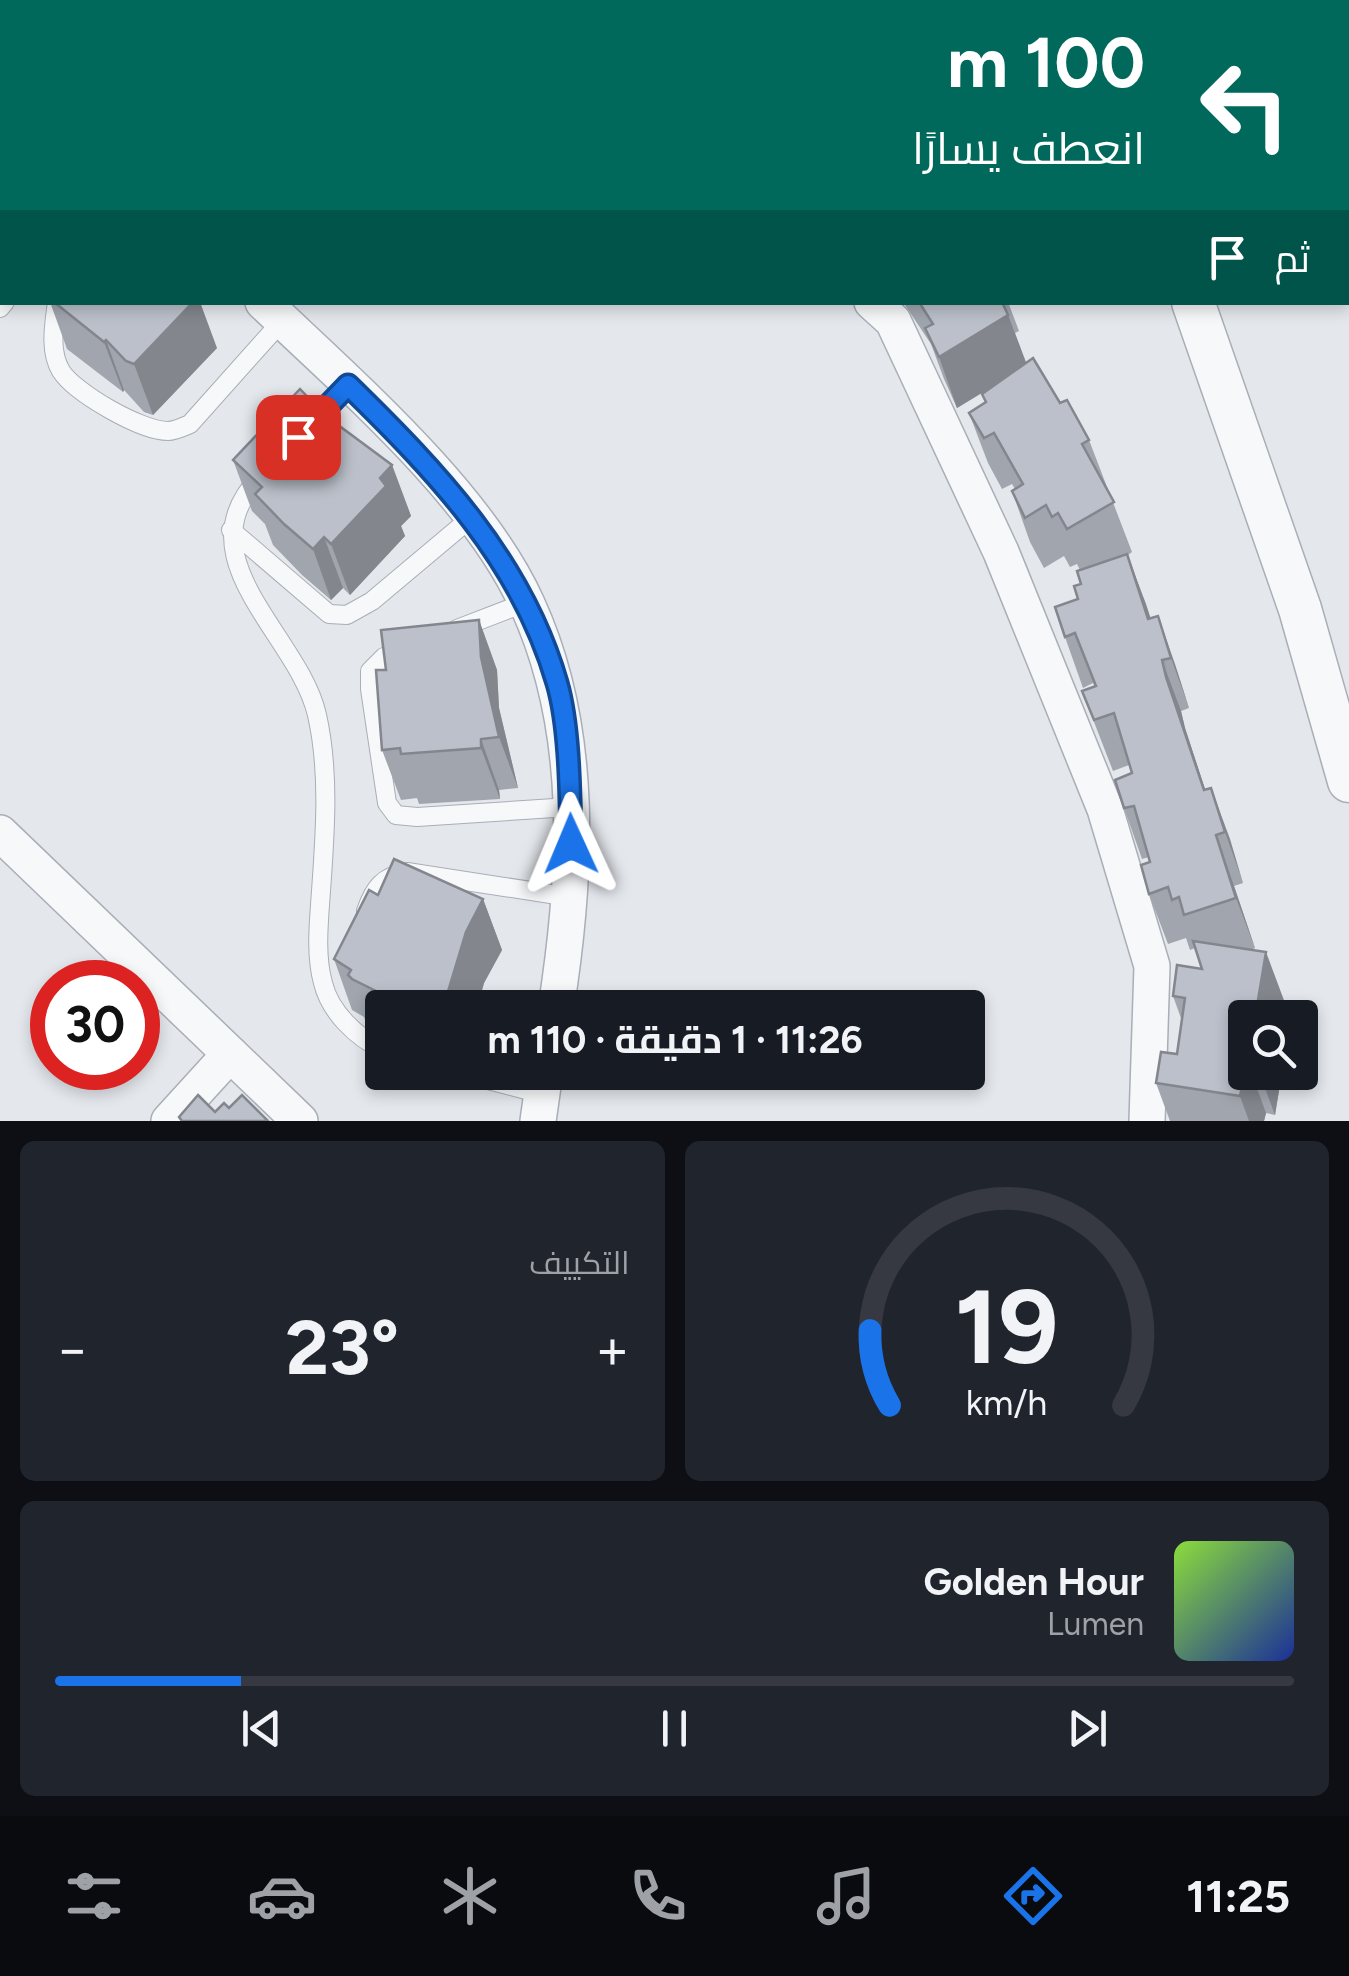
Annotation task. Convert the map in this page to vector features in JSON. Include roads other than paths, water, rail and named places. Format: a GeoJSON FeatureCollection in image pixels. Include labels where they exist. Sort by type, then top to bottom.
{"type":"FeatureCollection","features":[{"type":"Feature","properties":{"kind":"street"},"geometry":{"type":"LineString","coordinates":[[1194,305],[1300,609],[1349,782]]}},
{"type":"Feature","properties":{"kind":"street"},"geometry":{"type":"LineString","coordinates":[[883,309],[1000,552],[1105,809],[1152,966],[1147,1121]]}},
{"type":"Feature","properties":{"kind":"street"},"geometry":{"type":"LineString","coordinates":[[273,312],[415,451],[472,517],[527,602],[558,686],[570,807],[570,896],[558,990]]}},
{"type":"Feature","properties":{"kind":"street"},"geometry":{"type":"LineString","coordinates":[[0,832],[300,1121]]}},
{"type":"Feature","properties":{"kind":"street"},"geometry":{"type":"LineString","coordinates":[[169,1121],[230,1054]]}},
{"type":"Feature","properties":{"kind":"lane"},"geometry":{"type":"LineString","coordinates":[[57,305],[54,353],[63,374],[102,404],[145,426],[171,432],[190,424],[273,312]]}},
{"type":"Feature","properties":{"kind":"lane"},"geometry":{"type":"LineString","coordinates":[[298,437],[348,385]]}},
{"type":"Feature","properties":{"kind":"lane"},"geometry":{"type":"LineString","coordinates":[[273,463],[248,489],[231,530],[234,563],[305,685],[317,713],[326,816],[318,938],[323,985],[365,1041]]}},
{"type":"Feature","properties":{"kind":"lane"},"geometry":{"type":"LineString","coordinates":[[231,530],[329,614],[346,615],[372,601],[472,517]]}},
{"type":"Feature","properties":{"kind":"lane"},"geometry":{"type":"LineString","coordinates":[[527,602],[384,657],[370,671],[387,803],[396,814],[418,817],[570,807]]}},
{"type":"Feature","properties":{"kind":"lane"},"geometry":{"type":"LineString","coordinates":[[360,932],[372,894],[387,876],[406,872],[570,896]]}},
{"type":"Feature","properties":{"kind":"lane"},"geometry":{"type":"LineString","coordinates":[[336,1006],[342,988]]}}]}
